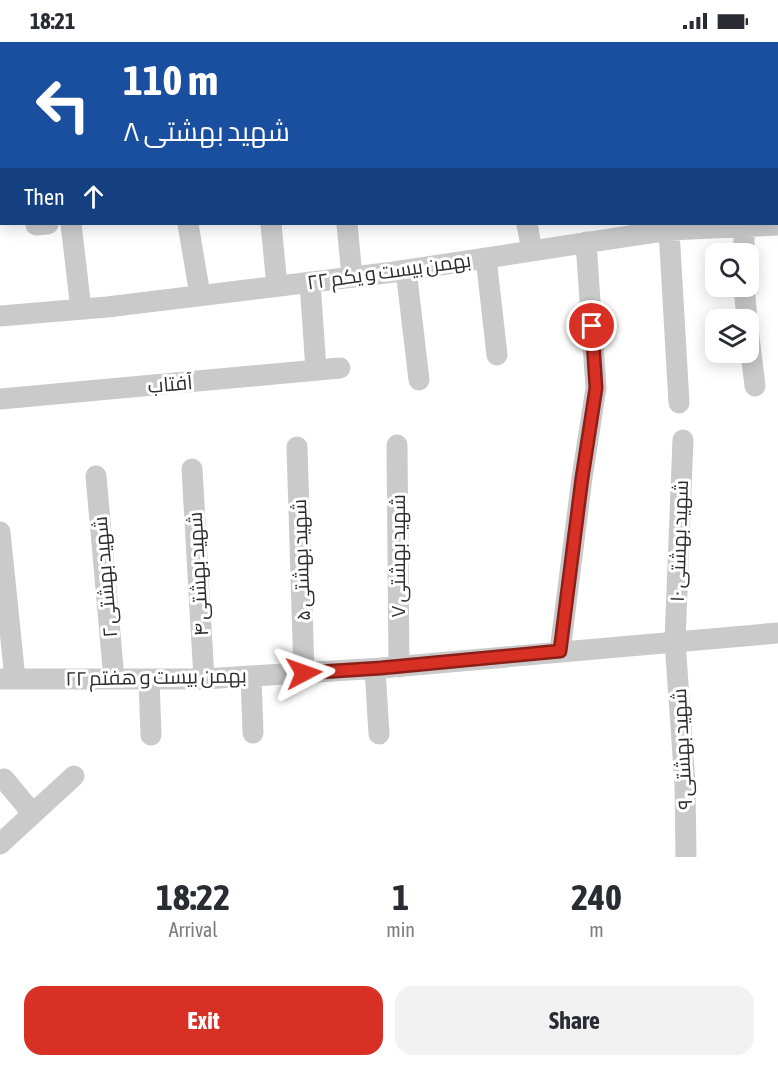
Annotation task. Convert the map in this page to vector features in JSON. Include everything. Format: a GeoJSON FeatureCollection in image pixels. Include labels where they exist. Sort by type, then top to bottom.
{"type":"FeatureCollection","features":[{"type":"Feature","properties":{"kind":"street"},"geometry":{"type":"LineString","coordinates":[[72,225],[81,309]]}},
{"type":"Feature","properties":{"kind":"street"},"geometry":{"type":"LineString","coordinates":[[188,225],[200,295]]}},
{"type":"Feature","properties":{"kind":"street"},"geometry":{"type":"LineString","coordinates":[[271,225],[277,286]]}},
{"type":"Feature","properties":{"kind":"street"},"geometry":{"type":"LineString","coordinates":[[347,225],[352,277]]}},
{"type":"Feature","properties":{"kind":"street"},"geometry":{"type":"LineString","coordinates":[[526,225],[532,251]]}},
{"type":"Feature","properties":{"kind":"street"},"geometry":{"type":"LineString","coordinates":[[744,225],[744,243]]}},
{"type":"Feature","properties":{"kind":"street","name":"۲۲ بهمن بیست و یکم"},"geometry":{"type":"LineString","coordinates":[[0,316],[81,309],[352,277],[669,230],[778,225]]}},
{"type":"Feature","properties":{"kind":"street"},"geometry":{"type":"LineString","coordinates":[[669,230],[679,403]]}},
{"type":"Feature","properties":{"kind":"street"},"geometry":{"type":"LineString","coordinates":[[560,651],[596,388],[586,242]]}},
{"type":"Feature","properties":{"kind":"street"},"geometry":{"type":"LineString","coordinates":[[486,258],[497,355]]}},
{"type":"Feature","properties":{"kind":"street"},"geometry":{"type":"LineString","coordinates":[[406,270],[419,380]]}},
{"type":"Feature","properties":{"kind":"street"},"geometry":{"type":"LineString","coordinates":[[310,282],[316,370]]}},
{"type":"Feature","properties":{"kind":"street"},"geometry":{"type":"LineString","coordinates":[[752,363],[755,386]]}},
{"type":"Feature","properties":{"kind":"street","name":"آفتاب"},"geometry":{"type":"LineString","coordinates":[[0,399],[340,368]]}},
{"type":"Feature","properties":{"kind":"street","name":"شهید بهشتی ۱۰"},"geometry":{"type":"LineString","coordinates":[[675,641],[683,440]]}},
{"type":"Feature","properties":{"kind":"street","name":"شهید بهشتی ۷"},"geometry":{"type":"LineString","coordinates":[[397,445],[399,667]]}},
{"type":"Feature","properties":{"kind":"street","name":"شهید بهشتی ۵"},"geometry":{"type":"LineString","coordinates":[[297,447],[304,673]]}},
{"type":"Feature","properties":{"kind":"street","name":"شهید بهشتی ۴"},"geometry":{"type":"LineString","coordinates":[[192,469],[204,679]]}},
{"type":"Feature","properties":{"kind":"street","name":"شهید بهشتی ۲"},"geometry":{"type":"LineString","coordinates":[[96,476],[114,679]]}},
{"type":"Feature","properties":{"kind":"street"},"geometry":{"type":"LineString","coordinates":[[0,532],[7,679]]}},
{"type":"Feature","properties":{"kind":"street","name":"۲۲ بهمن بیست و هفتم"},"geometry":{"type":"LineString","coordinates":[[7,679],[204,679],[375,669],[778,633]]}},
{"type":"Feature","properties":{"kind":"street","name":"شهید بهشتی ۹"},"geometry":{"type":"LineString","coordinates":[[675,641],[685,784],[686,857]]}},
{"type":"Feature","properties":{"kind":"street"},"geometry":{"type":"LineString","coordinates":[[375,669],[379,734]]}},
{"type":"Feature","properties":{"kind":"street"},"geometry":{"type":"LineString","coordinates":[[251,676],[253,733]]}},
{"type":"Feature","properties":{"kind":"street"},"geometry":{"type":"LineString","coordinates":[[149,680],[151,735]]}},
{"type":"Feature","properties":{"kind":"street"},"geometry":{"type":"LineString","coordinates":[[0,844],[74,776]]}},
{"type":"Feature","properties":{"kind":"street"},"geometry":{"type":"LineString","coordinates":[[4,778],[33,814]]}},
{"type":"Feature","properties":{"kind":"route"},"geometry":{"type":"LineString","coordinates":[[304,673],[560,651],[596,388],[592,326]]}}]}
